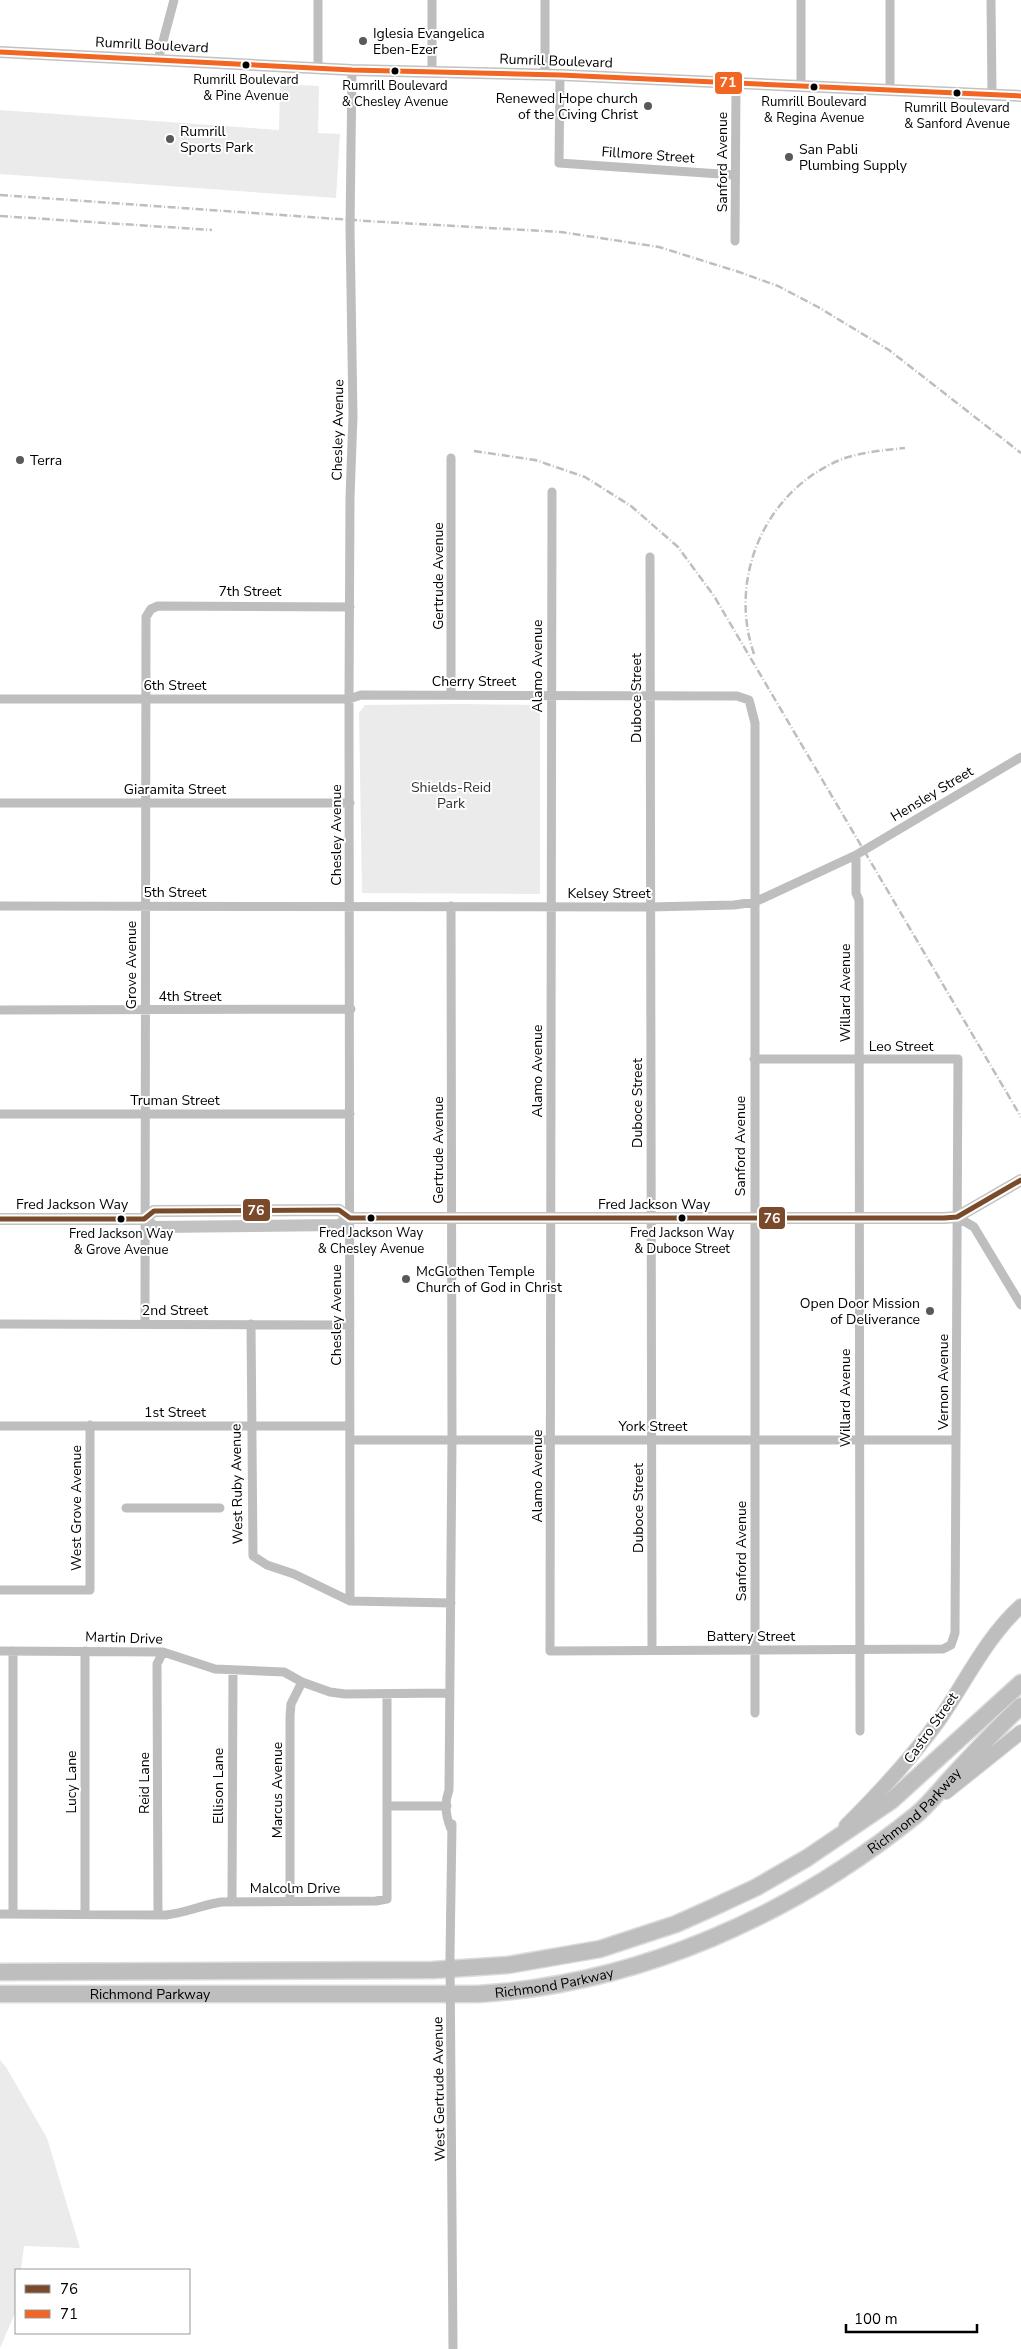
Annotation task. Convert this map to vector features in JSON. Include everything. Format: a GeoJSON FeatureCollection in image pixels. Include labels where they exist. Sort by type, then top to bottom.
{"type":"FeatureCollection","features":[{"type":"Feature","properties":{"kind":"highway","name":"Richmond Parkway"},"geometry":{"type":"LineString","coordinates":[[0,1972],[451,1969],[529,1962],[600,1949],[676,1924],[757,1887],[807,1858],[891,1801],[1021,1682]]}},
{"type":"Feature","properties":{"kind":"highway","name":"Richmond Parkway"},"geometry":{"type":"LineString","coordinates":[[0,1994],[505,1992],[568,1982],[637,1966],[686,1949],[752,1921],[850,1864],[918,1814],[997,1728],[1021,1706]]}},
{"type":"Feature","properties":{"kind":"main road","name":"Castro Street"},"geometry":{"type":"LineString","coordinates":[[830,1842],[908,1762],[940,1718],[972,1667],[1021,1606]]}},
{"type":"Feature","properties":{"kind":"main road"},"geometry":{"type":"LineString","coordinates":[[918,1814],[1021,1732]]}},
{"type":"Feature","properties":{"kind":"street"},"geometry":{"type":"LineString","coordinates":[[158,60],[174,0]]}},
{"type":"Feature","properties":{"kind":"street"},"geometry":{"type":"LineString","coordinates":[[318,0],[318,68]]}},
{"type":"Feature","properties":{"kind":"street"},"geometry":{"type":"LineString","coordinates":[[432,0],[432,71]]}},
{"type":"Feature","properties":{"kind":"street"},"geometry":{"type":"LineString","coordinates":[[546,0],[546,75]]}},
{"type":"Feature","properties":{"kind":"street"},"geometry":{"type":"LineString","coordinates":[[801,0],[801,85]]}},
{"type":"Feature","properties":{"kind":"street"},"geometry":{"type":"LineString","coordinates":[[890,0],[890,90]]}},
{"type":"Feature","properties":{"kind":"street"},"geometry":{"type":"LineString","coordinates":[[991,0],[992,94]]}},
{"type":"Feature","properties":{"kind":"street","name":"Rumrill Boulevard"},"geometry":{"type":"LineString","coordinates":[[0,52],[352,70],[560,75],[1021,96]]}},
{"type":"Feature","properties":{"kind":"street","name":"Chesley Avenue"},"geometry":{"type":"LineString","coordinates":[[350,1601],[349,699],[350,497],[353,416],[350,227],[352,70]]}},
{"type":"Feature","properties":{"kind":"street","name":"Fillmore Street"},"geometry":{"type":"LineString","coordinates":[[560,75],[559,163],[735,175]]}},
{"type":"Feature","properties":{"kind":"street","name":"Sanford Avenue"},"geometry":{"type":"LineString","coordinates":[[736,83],[736,241]]}},
{"type":"Feature","properties":{"kind":"street","name":"Gertrude Avenue"},"geometry":{"type":"LineString","coordinates":[[452,458],[452,695]]}},
{"type":"Feature","properties":{"kind":"street","name":"Alamo Avenue"},"geometry":{"type":"LineString","coordinates":[[550,1651],[552,492]]}},
{"type":"Feature","properties":{"kind":"street","name":"Duboce Street"},"geometry":{"type":"LineString","coordinates":[[650,557],[652,1650]]}},
{"type":"Feature","properties":{"kind":"street","name":"7th Street"},"geometry":{"type":"LineString","coordinates":[[151,608],[158,606],[350,607]]}},
{"type":"Feature","properties":{"kind":"street","name":"Grove Avenue"},"geometry":{"type":"LineString","coordinates":[[145,1324],[145,698],[146,617],[151,608]]}},
{"type":"Feature","properties":{"kind":"street","name":"Cherry Street"},"geometry":{"type":"LineString","coordinates":[[349,699],[361,695],[551,695],[737,696],[749,700]]}},
{"type":"Feature","properties":{"kind":"street","name":"6th Street"},"geometry":{"type":"LineString","coordinates":[[0,699],[349,699]]}},
{"type":"Feature","properties":{"kind":"street","name":"Sanford Avenue"},"geometry":{"type":"LineString","coordinates":[[749,700],[755,723],[755,1713]]}},
{"type":"Feature","properties":{"kind":"street","name":"Hensley Street"},"geometry":{"type":"LineString","coordinates":[[856,855],[1021,757]]}},
{"type":"Feature","properties":{"kind":"street","name":"Giaramita Street"},"geometry":{"type":"LineString","coordinates":[[0,803],[350,802]]}},
{"type":"Feature","properties":{"kind":"street","name":"Kelsey Street"},"geometry":{"type":"LineString","coordinates":[[350,906],[650,907],[734,905],[755,902],[856,855]]}},
{"type":"Feature","properties":{"kind":"street","name":"Willard Avenue"},"geometry":{"type":"LineString","coordinates":[[856,855],[856,893],[859,900],[858,1650],[860,1731]]}},
{"type":"Feature","properties":{"kind":"street","name":"5th Street"},"geometry":{"type":"LineString","coordinates":[[0,906],[350,906]]}},
{"type":"Feature","properties":{"kind":"street","name":"Gertrude Avenue"},"geometry":{"type":"LineString","coordinates":[[451,906],[452,1603]]}},
{"type":"Feature","properties":{"kind":"street","name":"4th Street"},"geometry":{"type":"LineString","coordinates":[[0,1010],[350,1009]]}},
{"type":"Feature","properties":{"kind":"street","name":"Leo Street"},"geometry":{"type":"LineString","coordinates":[[754,1059],[958,1059]]}},
{"type":"Feature","properties":{"kind":"street","name":"Vernon Avenue"},"geometry":{"type":"LineString","coordinates":[[951,1645],[955,1633],[958,1059]]}},
{"type":"Feature","properties":{"kind":"street","name":"Truman Street"},"geometry":{"type":"LineString","coordinates":[[0,1114],[350,1114]]}},
{"type":"Feature","properties":{"kind":"street"},"geometry":{"type":"LineString","coordinates":[[1021,1180],[957,1217],[974,1228],[1021,1306]]}},
{"type":"Feature","properties":{"kind":"street","name":"Fred Jackson Way"},"geometry":{"type":"LineString","coordinates":[[0,1219],[144,1219],[154,1227],[339,1225],[350,1218],[957,1217]]}},
{"type":"Feature","properties":{"kind":"street","name":"2nd Street"},"geometry":{"type":"LineString","coordinates":[[0,1324],[350,1324]]}},
{"type":"Feature","properties":{"kind":"street","name":"West Ruby Avenue"},"geometry":{"type":"LineString","coordinates":[[251,1324],[250,1426],[253,1556],[267,1565],[294,1574],[350,1601],[452,1603]]}},
{"type":"Feature","properties":{"kind":"street","name":"1st Street"},"geometry":{"type":"LineString","coordinates":[[0,1426],[350,1426]]}},
{"type":"Feature","properties":{"kind":"street","name":"West Grove Avenue"},"geometry":{"type":"LineString","coordinates":[[0,1590],[90,1590],[90,1426]]}},
{"type":"Feature","properties":{"kind":"street","name":"York Street"},"geometry":{"type":"LineString","coordinates":[[350,1440],[956,1440]]}},
{"type":"Feature","properties":{"kind":"street"},"geometry":{"type":"LineString","coordinates":[[126,1508],[220,1508]]}},
{"type":"Feature","properties":{"kind":"street","name":"West Gertrude Avenue"},"geometry":{"type":"LineString","coordinates":[[451,1829],[447,1820],[446,1806],[449,1790],[449,1693],[452,1603]]}},
{"type":"Feature","properties":{"kind":"street","name":"Battery Street"},"geometry":{"type":"LineString","coordinates":[[550,1651],[943,1650],[951,1645]]}},
{"type":"Feature","properties":{"kind":"street","name":"Martin Drive"},"geometry":{"type":"LineString","coordinates":[[0,1651],[162,1652],[215,1669],[284,1672],[302,1682],[330,1692],[387,1694],[449,1693]]}},
{"type":"Feature","properties":{"kind":"street"},"geometry":{"type":"LineString","coordinates":[[13,1651],[13,1914]]}},
{"type":"Feature","properties":{"kind":"street","name":"Lucy Lane"},"geometry":{"type":"LineString","coordinates":[[85,1651],[85,1914]]}},
{"type":"Feature","properties":{"kind":"street","name":"Reid Lane"},"geometry":{"type":"LineString","coordinates":[[158,1915],[157,1664],[162,1652]]}},
{"type":"Feature","properties":{"kind":"street","name":"Ellison Lane"},"geometry":{"type":"LineString","coordinates":[[232,1902],[233,1671]]}},
{"type":"Feature","properties":{"kind":"street","name":"Marcus Avenue"},"geometry":{"type":"LineString","coordinates":[[290,1901],[290,1716],[292,1704],[302,1682]]}},
{"type":"Feature","properties":{"kind":"street","name":"Malcolm Drive"},"geometry":{"type":"LineString","coordinates":[[0,1914],[158,1915],[184,1913],[205,1905],[232,1902],[376,1901],[387,1899],[387,1694]]}},
{"type":"Feature","properties":{"kind":"street","name":"West Gertrude Avenue"},"geometry":{"type":"LineString","coordinates":[[449,1790],[452,1798],[453,1820],[451,1829],[453,2349]]}},
{"type":"Feature","properties":{"kind":"street"},"geometry":{"type":"LineString","coordinates":[[387,1806],[446,1806]]}},
{"type":"Feature","properties":{"kind":"green space","name":"Rumrill Sports Park"},"geometry":{"type":"Polygon","coordinates":[[[280,84],[319,86],[318,133],[340,134],[336,198],[0,174],[0,110],[279,130],[280,84]]]}},
{"type":"Feature","properties":{"kind":"green space","name":"Shields-Reid Park"},"geometry":{"type":"Polygon","coordinates":[[[365,705],[540,705],[540,894],[363,893],[359,713],[365,705]]]}},
{"type":"Feature","properties":{"kind":"green space"},"geometry":{"type":"Polygon","coordinates":[[[0,2060],[6,2067],[47,2138],[80,2248],[24,2246],[21,2269],[15,2269],[15,2313],[0,2348],[0,2060]]]}},
{"type":"Feature","properties":{"kind":"railway"},"geometry":{"type":"LineString","coordinates":[[0,195],[366,221],[561,232],[659,247],[778,286],[818,307],[889,350],[1021,453]]}},
{"type":"Feature","properties":{"kind":"railway"},"geometry":{"type":"LineString","coordinates":[[0,216],[212,230]]}},
{"type":"Feature","properties":{"kind":"railway"},"geometry":{"type":"LineString","coordinates":[[754,654],[747,624],[746,595],[750,565],[760,538],[775,512],[794,490],[818,472],[845,458],[905,448]]}},
{"type":"Feature","properties":{"kind":"railway"},"geometry":{"type":"LineString","coordinates":[[474,451],[535,460],[585,477],[631,506],[678,547],[714,596],[1021,1117]]}},
{"type":"Feature","properties":{"kind":"transit line","name":"71"},"geometry":{"type":"LineString","coordinates":[[0,52],[352,70],[560,75],[1021,96]]}},
{"type":"Feature","properties":{"kind":"transit line","name":"76"},"geometry":{"type":"LineString","coordinates":[[0,1219],[144,1219],[154,1211],[339,1210],[350,1218],[944,1218],[957,1217],[1021,1180]]}},
{"type":"Feature","properties":{"kind":"place","name":"Iglesia Evangelica Eben-Ezer"},"geometry":{"type":"Point","coordinates":[363,41]}},
{"type":"Feature","properties":{"kind":"place","name":"Rumrill Boulevard & Pine Avenue"},"geometry":{"type":"Point","coordinates":[246,65]}},
{"type":"Feature","properties":{"kind":"place","name":"Rumrill Boulevard & Chesley Avenue"},"geometry":{"type":"Point","coordinates":[395,71]}},
{"type":"Feature","properties":{"kind":"place","name":"Rumrill Boulevard & Regina Avenue"},"geometry":{"type":"Point","coordinates":[814,87]}},
{"type":"Feature","properties":{"kind":"place","name":"Rumrill Boulevard & Sanford Avenue"},"geometry":{"type":"Point","coordinates":[957,93]}},
{"type":"Feature","properties":{"kind":"place","name":"Renewed Hope church of the Civing Christ"},"geometry":{"type":"Point","coordinates":[648,106]}},
{"type":"Feature","properties":{"kind":"place","name":"Rumrill Sports Park"},"geometry":{"type":"Point","coordinates":[170,139]}},
{"type":"Feature","properties":{"kind":"place","name":"San Pabli Plumbing Supply"},"geometry":{"type":"Point","coordinates":[789,157]}},
{"type":"Feature","properties":{"kind":"place","name":"Terra"},"geometry":{"type":"Point","coordinates":[20,460]}},
{"type":"Feature","properties":{"kind":"place","name":"Fred Jackson Way & Chesley Avenue"},"geometry":{"type":"Point","coordinates":[371,1218]}},
{"type":"Feature","properties":{"kind":"place","name":"Fred Jackson Way & Duboce Street"},"geometry":{"type":"Point","coordinates":[682,1218]}},
{"type":"Feature","properties":{"kind":"place","name":"Fred Jackson Way & Grove Avenue"},"geometry":{"type":"Point","coordinates":[121,1219]}},
{"type":"Feature","properties":{"kind":"place","name":"McGlothen Temple Church of God in Christ"},"geometry":{"type":"Point","coordinates":[406,1279]}},
{"type":"Feature","properties":{"kind":"place","name":"Open Door Mission of Deliverance"},"geometry":{"type":"Point","coordinates":[930,1311]}}]}
